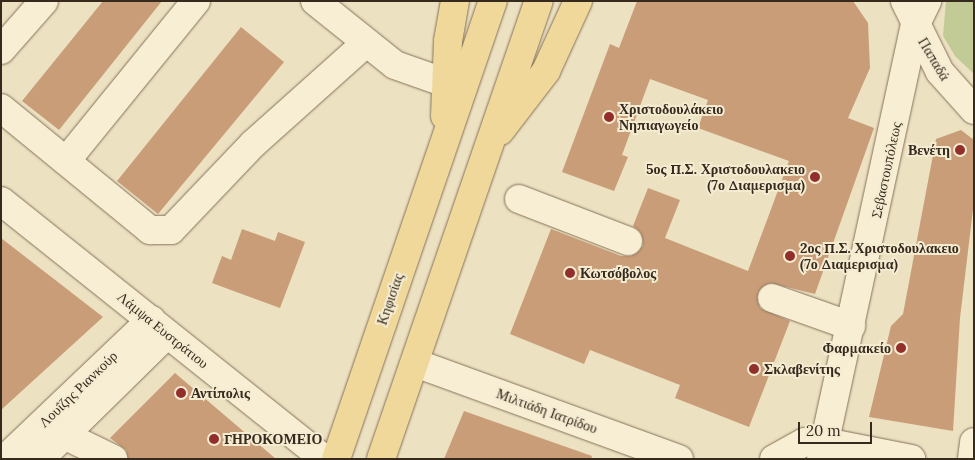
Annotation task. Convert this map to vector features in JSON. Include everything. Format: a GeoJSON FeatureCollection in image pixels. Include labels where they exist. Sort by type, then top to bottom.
{"type":"FeatureCollection","features":[{"type":"Feature","properties":{"kind":"main road","name":"Κηφισίας"},"geometry":{"type":"LineString","coordinates":[[445,140],[446,83],[455,1]]}},
{"type":"Feature","properties":{"kind":"main road","name":"Κηφισίας"},"geometry":{"type":"LineString","coordinates":[[336,459],[493,1]]}},
{"type":"Feature","properties":{"kind":"main road"},"geometry":{"type":"LineString","coordinates":[[381,459],[415,363],[484,153],[538,1]]}},
{"type":"Feature","properties":{"kind":"main road"},"geometry":{"type":"LineString","coordinates":[[484,153],[546,71],[578,1]]}},
{"type":"Feature","properties":{"kind":"street"},"geometry":{"type":"LineString","coordinates":[[1,50],[44,1]]}},
{"type":"Feature","properties":{"kind":"street"},"geometry":{"type":"LineString","coordinates":[[66,161],[196,1]]}},
{"type":"Feature","properties":{"kind":"street"},"geometry":{"type":"LineString","coordinates":[[315,1],[394,65],[446,83]]}},
{"type":"Feature","properties":{"kind":"street","name":"Σεβαστουπόλεως"},"geometry":{"type":"LineString","coordinates":[[823,450],[851,326],[910,14],[927,1]]}},
{"type":"Feature","properties":{"kind":"street","name":"Παπαδά"},"geometry":{"type":"LineString","coordinates":[[910,14],[940,72],[974,110]]}},
{"type":"Feature","properties":{"kind":"street"},"geometry":{"type":"LineString","coordinates":[[1,108],[150,230],[171,230],[253,144],[366,43]]}},
{"type":"Feature","properties":{"kind":"street"},"geometry":{"type":"LineString","coordinates":[[520,199],[628,241]]}},
{"type":"Feature","properties":{"kind":"street","name":"Λάμψα Ευστράτιου"},"geometry":{"type":"LineString","coordinates":[[1,201],[324,459]]}},
{"type":"Feature","properties":{"kind":"street"},"geometry":{"type":"LineString","coordinates":[[772,298],[851,326]]}},
{"type":"Feature","properties":{"kind":"street","name":"Λουΐζης Ριανκούρ"},"geometry":{"type":"LineString","coordinates":[[40,459],[64,435],[159,327]]}},
{"type":"Feature","properties":{"kind":"street","name":"Λουΐζης Ριανκούρ"},"geometry":{"type":"LineString","coordinates":[[5,459],[159,327]]}},
{"type":"Feature","properties":{"kind":"street","name":"Μιλτιάδη Ιατρίδου"},"geometry":{"type":"LineString","coordinates":[[415,363],[679,459]]}},
{"type":"Feature","properties":{"kind":"street"},"geometry":{"type":"LineString","coordinates":[[64,435],[113,459]]}},
{"type":"Feature","properties":{"kind":"street"},"geometry":{"type":"LineString","coordinates":[[774,459],[805,442],[823,450],[911,459]]}},
{"type":"Feature","properties":{"kind":"street"},"geometry":{"type":"LineString","coordinates":[[972,459],[974,442]]}},
{"type":"Feature","properties":{"kind":"green space"},"geometry":{"type":"Polygon","coordinates":[[[946,1],[974,1],[974,74],[955,56],[943,36],[946,1]]]}},
{"type":"Feature","properties":{"kind":"building"},"geometry":{"type":"Polygon","coordinates":[[[103,1],[162,1],[59,130],[22,101],[103,1]]]}},
{"type":"Feature","properties":{"kind":"building"},"geometry":{"type":"Polygon","coordinates":[[[637,1],[853,1],[868,23],[870,68],[848,118],[874,128],[815,294],[770,283],[758,292],[760,308],[790,321],[749,427],[675,398],[680,385],[590,350],[584,364],[510,334],[551,229],[621,256],[631,256],[643,246],[640,232],[633,226],[648,188],[680,200],[665,238],[748,271],[789,161],[698,128],[708,100],[650,79],[622,155],[628,157],[614,191],[562,172],[610,44],[619,48],[637,1]]]}},
{"type":"Feature","properties":{"kind":"building"},"geometry":{"type":"Polygon","coordinates":[[[241,27],[284,62],[158,214],[117,181],[241,27]]]}},
{"type":"Feature","properties":{"kind":"building"},"geometry":{"type":"Polygon","coordinates":[[[961,130],[974,140],[974,201],[960,318],[953,431],[869,417],[891,326],[903,314],[936,139],[961,130]]]}},
{"type":"Feature","properties":{"kind":"building"},"geometry":{"type":"Polygon","coordinates":[[[242,229],[275,241],[278,232],[305,242],[280,308],[212,283],[222,256],[231,260],[242,229]]]}},
{"type":"Feature","properties":{"kind":"building"},"geometry":{"type":"Polygon","coordinates":[[[1,238],[103,317],[1,410],[1,238]]]}},
{"type":"Feature","properties":{"kind":"building"},"geometry":{"type":"Polygon","coordinates":[[[175,373],[276,459],[128,459],[126,450],[110,438],[175,373]]]}},
{"type":"Feature","properties":{"kind":"building"},"geometry":{"type":"Polygon","coordinates":[[[464,411],[592,456],[591,459],[444,459],[464,411]]]}},
{"type":"Feature","properties":{"kind":"place","name":"Χριστοδουλάκειο Νηπιαγωγείο"},"geometry":{"type":"Point","coordinates":[609,117]}},
{"type":"Feature","properties":{"kind":"place","name":"Βενέτη"},"geometry":{"type":"Point","coordinates":[960,150]}},
{"type":"Feature","properties":{"kind":"place","name":"5ος Π.Σ. Χριστοδουλακειο (7ο Διαμερισμα)"},"geometry":{"type":"Point","coordinates":[815,177]}},
{"type":"Feature","properties":{"kind":"place","name":"2ος Π.Σ. Χριστοδουλακειο (7ο Διαμερισμα)"},"geometry":{"type":"Point","coordinates":[790,256]}},
{"type":"Feature","properties":{"kind":"place","name":"Κωτσόβολος"},"geometry":{"type":"Point","coordinates":[570,273]}},
{"type":"Feature","properties":{"kind":"place","name":"Φαρμακείο"},"geometry":{"type":"Point","coordinates":[901,348]}},
{"type":"Feature","properties":{"kind":"place","name":"Σκλαβενίτης"},"geometry":{"type":"Point","coordinates":[754,369]}},
{"type":"Feature","properties":{"kind":"place","name":"Αντίπολις"},"geometry":{"type":"Point","coordinates":[181,393]}},
{"type":"Feature","properties":{"kind":"place","name":"ΓΗΡΟΚΟΜΕΙΟ"},"geometry":{"type":"Point","coordinates":[214,439]}}]}
